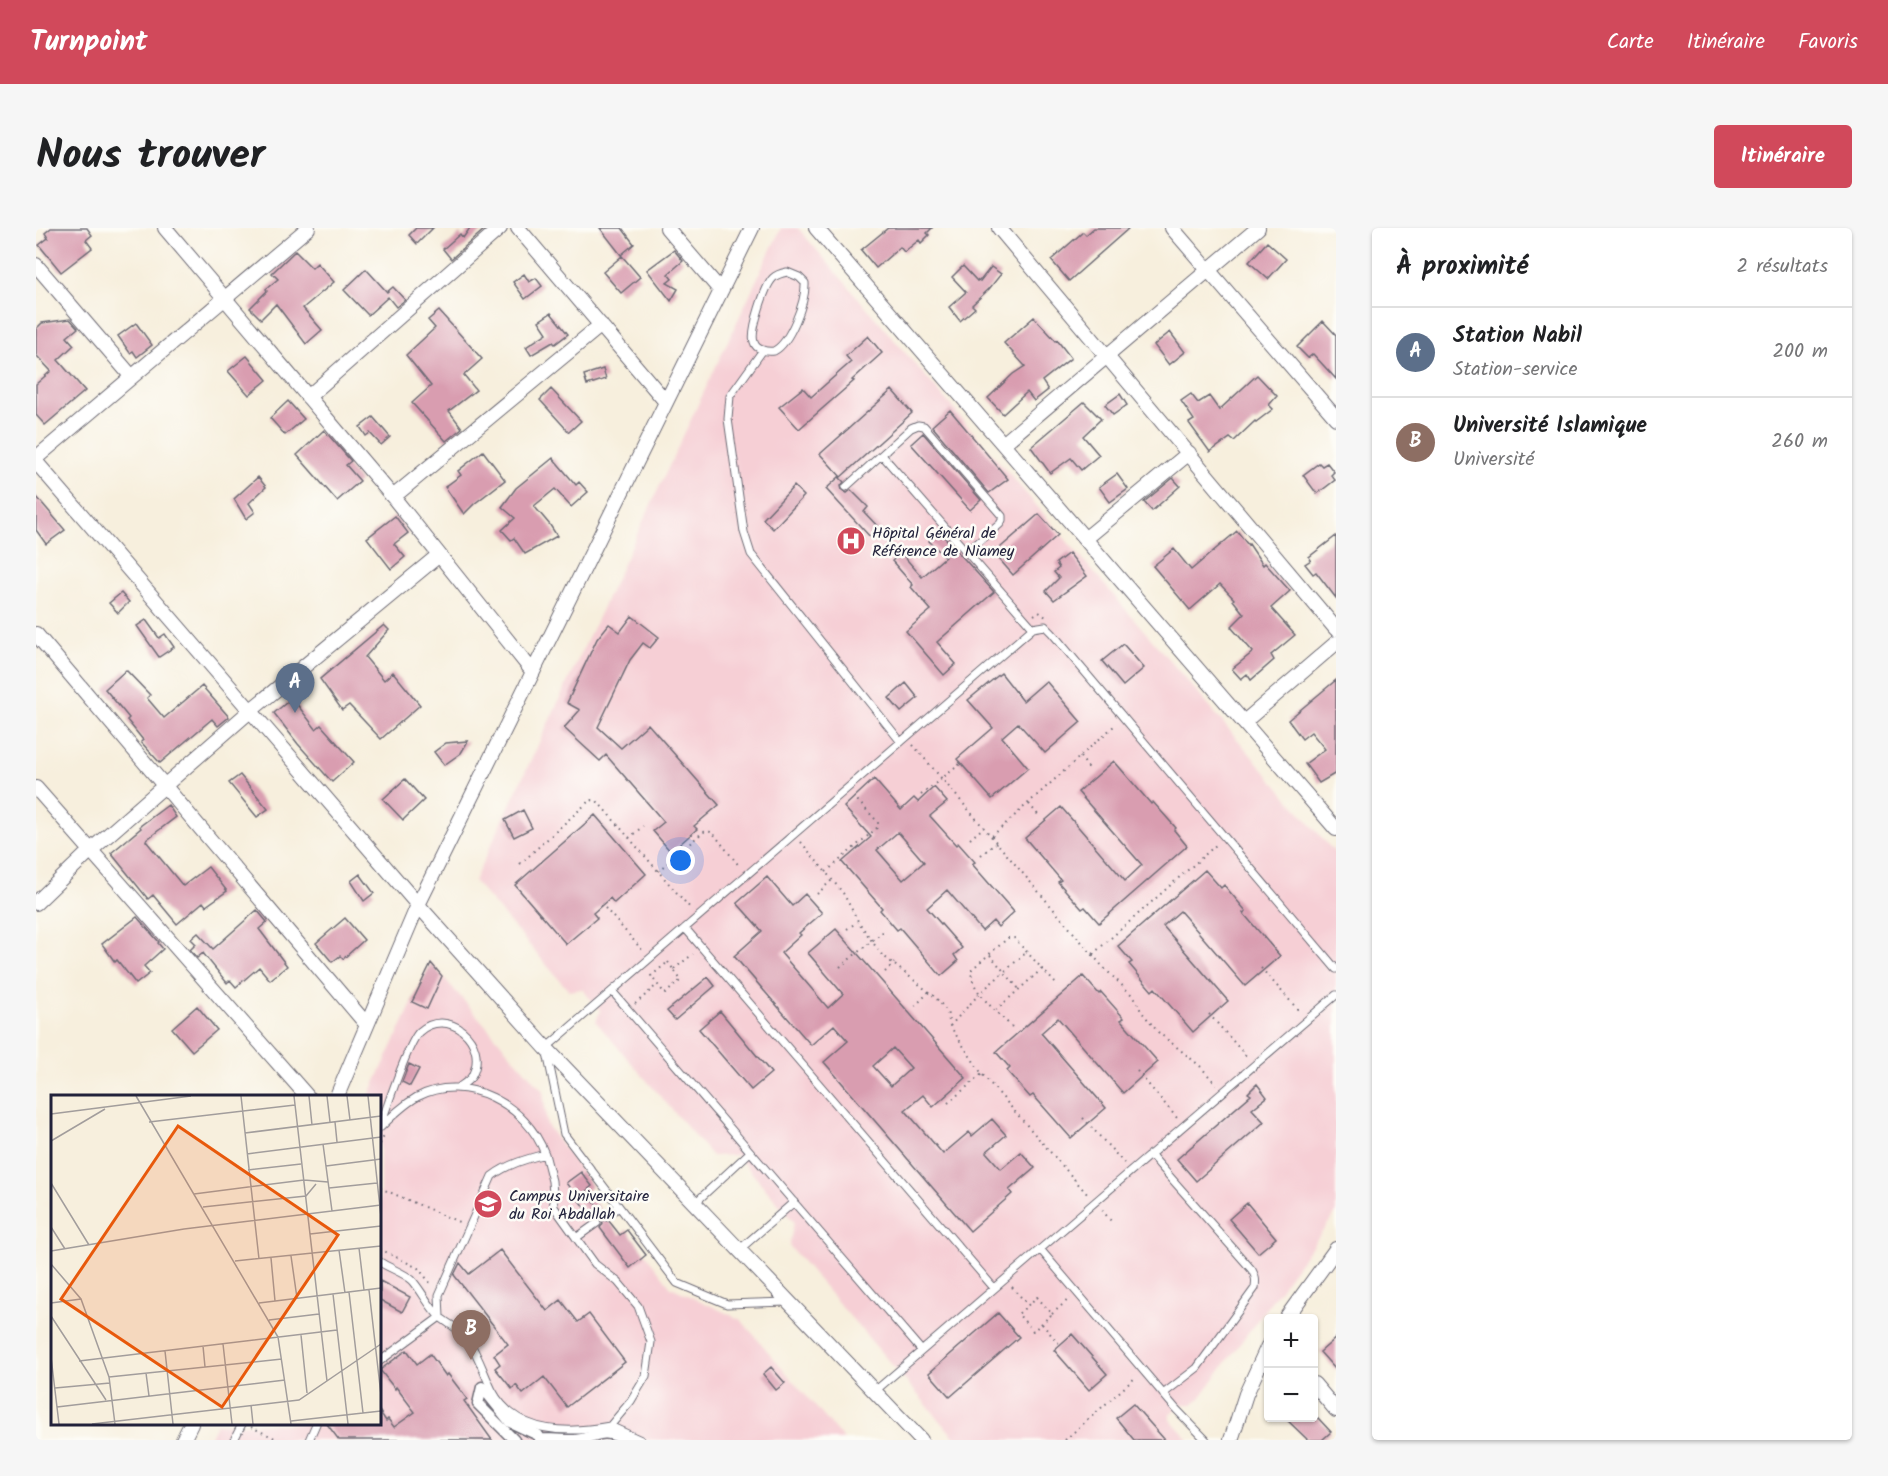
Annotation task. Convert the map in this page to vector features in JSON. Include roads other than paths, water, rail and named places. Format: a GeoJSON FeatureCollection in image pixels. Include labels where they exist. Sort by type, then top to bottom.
{"type":"FeatureCollection","features":[{"type":"Feature","properties":{"kind":"street"},"geometry":{"type":"LineString","coordinates":[[165,228],[393,497],[533,672]]}},
{"type":"Feature","properties":{"kind":"street"},"geometry":{"type":"LineString","coordinates":[[308,228],[36,460],[418,905],[546,1048],[921,1440]]}},
{"type":"Feature","properties":{"kind":"street"},"geometry":{"type":"LineString","coordinates":[[308,397],[500,228]]}},
{"type":"Feature","properties":{"kind":"street"},"geometry":{"type":"LineString","coordinates":[[518,228],[666,402]]}},
{"type":"Feature","properties":{"kind":"street"},"geometry":{"type":"LineString","coordinates":[[667,228],[721,291]]}},
{"type":"Feature","properties":{"kind":"street"},"geometry":{"type":"LineString","coordinates":[[337,1095],[418,905],[752,228]]}},
{"type":"Feature","properties":{"kind":"street"},"geometry":{"type":"LineString","coordinates":[[816,228],[1336,829]]}},
{"type":"Feature","properties":{"kind":"street"},"geometry":{"type":"LineString","coordinates":[[999,228],[1336,629]]}},
{"type":"Feature","properties":{"kind":"street"},"geometry":{"type":"LineString","coordinates":[[1172,228],[1336,418]]}},
{"type":"Feature","properties":{"kind":"street"},"geometry":{"type":"LineString","coordinates":[[1003,444],[1258,228]]}},
{"type":"Feature","properties":{"kind":"street"},"geometry":{"type":"LineString","coordinates":[[36,265],[132,377]]}},
{"type":"Feature","properties":{"kind":"street"},"geometry":{"type":"LineString","coordinates":[[393,497],[601,325]]}},
{"type":"Feature","properties":{"kind":"street"},"geometry":{"type":"LineString","coordinates":[[1085,539],[1189,453]]}},
{"type":"Feature","properties":{"kind":"street"},"geometry":{"type":"LineString","coordinates":[[36,903],[91,850],[250,711],[439,555]]}},
{"type":"Feature","properties":{"kind":"street"},"geometry":{"type":"LineString","coordinates":[[36,634],[367,1024]]}},
{"type":"Feature","properties":{"kind":"street"},"geometry":{"type":"LineString","coordinates":[[1244,722],[1336,644]]}},
{"type":"Feature","properties":{"kind":"street"},"geometry":{"type":"LineString","coordinates":[[36,788],[306,1095]]}},
{"type":"Feature","properties":{"kind":"street"},"geometry":{"type":"LineString","coordinates":[[1289,1314],[1336,1249]]}},
{"type":"Feature","properties":{"kind":"street"},"geometry":{"type":"LineString","coordinates":[[1231,1440],[1246,1394],[1264,1356]]}},
{"type":"Feature","properties":{"kind":"street"},"geometry":{"type":"LineString","coordinates":[[514,1440],[478,1404],[482,1387],[510,1422],[538,1435],[540,1439],[575,1440],[603,1432],[626,1440]]}},
{"type":"Feature","properties":{"kind":"street"},"geometry":{"type":"LineString","coordinates":[[1318,1389],[1336,1410]]}},
{"type":"Feature","properties":{"kind":"street"},"geometry":{"type":"LineString","coordinates":[[183,1440],[190,1425]]}},
{"type":"Feature","properties":{"kind":"lane"},"geometry":{"type":"LineString","coordinates":[[787,272],[793,274],[805,283],[800,308],[785,342],[774,351],[763,350],[755,345],[754,326],[768,286],[774,277],[780,274],[787,272]]}},
{"type":"Feature","properties":{"kind":"lane"},"geometry":{"type":"LineString","coordinates":[[763,350],[730,396],[728,419],[744,532],[751,554],[904,740]]}},
{"type":"Feature","properties":{"kind":"lane"},"geometry":{"type":"LineString","coordinates":[[846,487],[911,429],[918,424],[924,426],[1002,516],[1000,524],[967,552]]}},
{"type":"Feature","properties":{"kind":"lane"},"geometry":{"type":"LineString","coordinates":[[882,455],[1033,628]]}},
{"type":"Feature","properties":{"kind":"lane"},"geometry":{"type":"LineString","coordinates":[[789,1302],[727,1304],[677,1283],[564,1134],[546,1048],[1033,628],[1045,626],[1336,969]]}},
{"type":"Feature","properties":{"kind":"lane"},"geometry":{"type":"LineString","coordinates":[[685,928],[994,1288]]}},
{"type":"Feature","properties":{"kind":"lane"},"geometry":{"type":"LineString","coordinates":[[612,991],[921,1350]]}},
{"type":"Feature","properties":{"kind":"lane"},"geometry":{"type":"LineString","coordinates":[[875,1390],[1336,995]]}},
{"type":"Feature","properties":{"kind":"lane"},"geometry":{"type":"LineString","coordinates":[[381,1125],[410,1047],[419,1032],[434,1024],[450,1024],[465,1032],[475,1045],[477,1062],[471,1077],[459,1088]]}},
{"type":"Feature","properties":{"kind":"lane"},"geometry":{"type":"LineString","coordinates":[[381,1127],[401,1107],[418,1096],[438,1090],[459,1088],[479,1092],[498,1100],[515,1112],[540,1140],[552,1181],[554,1207],[595,1264],[618,1282],[638,1306],[651,1342],[646,1376],[631,1401],[610,1426]]}},
{"type":"Feature","properties":{"kind":"lane"},"geometry":{"type":"LineString","coordinates":[[695,1203],[750,1152]]}},
{"type":"Feature","properties":{"kind":"lane"},"geometry":{"type":"LineString","coordinates":[[440,1317],[439,1295],[492,1176],[522,1160],[545,1154]]}},
{"type":"Feature","properties":{"kind":"lane"},"geometry":{"type":"LineString","coordinates":[[1150,1154],[1251,1270],[1256,1282],[1255,1288],[1197,1368],[1163,1394]]}},
{"type":"Feature","properties":{"kind":"lane"},"geometry":{"type":"LineString","coordinates":[[740,1250],[794,1202]]}},
{"type":"Feature","properties":{"kind":"lane"},"geometry":{"type":"LineString","coordinates":[[606,1216],[619,1207]]}},
{"type":"Feature","properties":{"kind":"lane"},"geometry":{"type":"LineString","coordinates":[[576,1238],[597,1223]]}},
{"type":"Feature","properties":{"kind":"lane"},"geometry":{"type":"LineString","coordinates":[[1040,1249],[1143,1371],[1206,1440]]}},
{"type":"Feature","properties":{"kind":"lane"},"geometry":{"type":"LineString","coordinates":[[381,1264],[411,1279],[440,1317],[455,1326],[469,1340],[493,1393],[507,1410],[534,1426],[564,1431],[610,1426],[641,1440]]}},
{"type":"Feature","properties":{"kind":"lane"},"geometry":{"type":"LineString","coordinates":[[381,1360],[440,1317]]}},
{"type":"Feature","properties":{"kind":"lane"},"geometry":{"type":"LineString","coordinates":[[234,1440],[243,1425]]}},
{"type":"Feature","properties":{"kind":"lane"},"geometry":{"type":"LineString","coordinates":[[309,1440],[316,1425]]}},
{"type":"Feature","properties":{"kind":"place","name":"Hôpital Général de Référence de Niamey"},"geometry":{"type":"Point","coordinates":[851,541]}},
{"type":"Feature","properties":{"kind":"place","name":"Station Nabil"},"geometry":{"type":"Point","coordinates":[295,713]}},
{"type":"Feature","properties":{"kind":"place","name":"Campus Universitaire du Roi Abdallah"},"geometry":{"type":"Point","coordinates":[488,1204]}},
{"type":"Feature","properties":{"kind":"place","name":"Université Islamique"},"geometry":{"type":"Point","coordinates":[471,1360]}}]}
